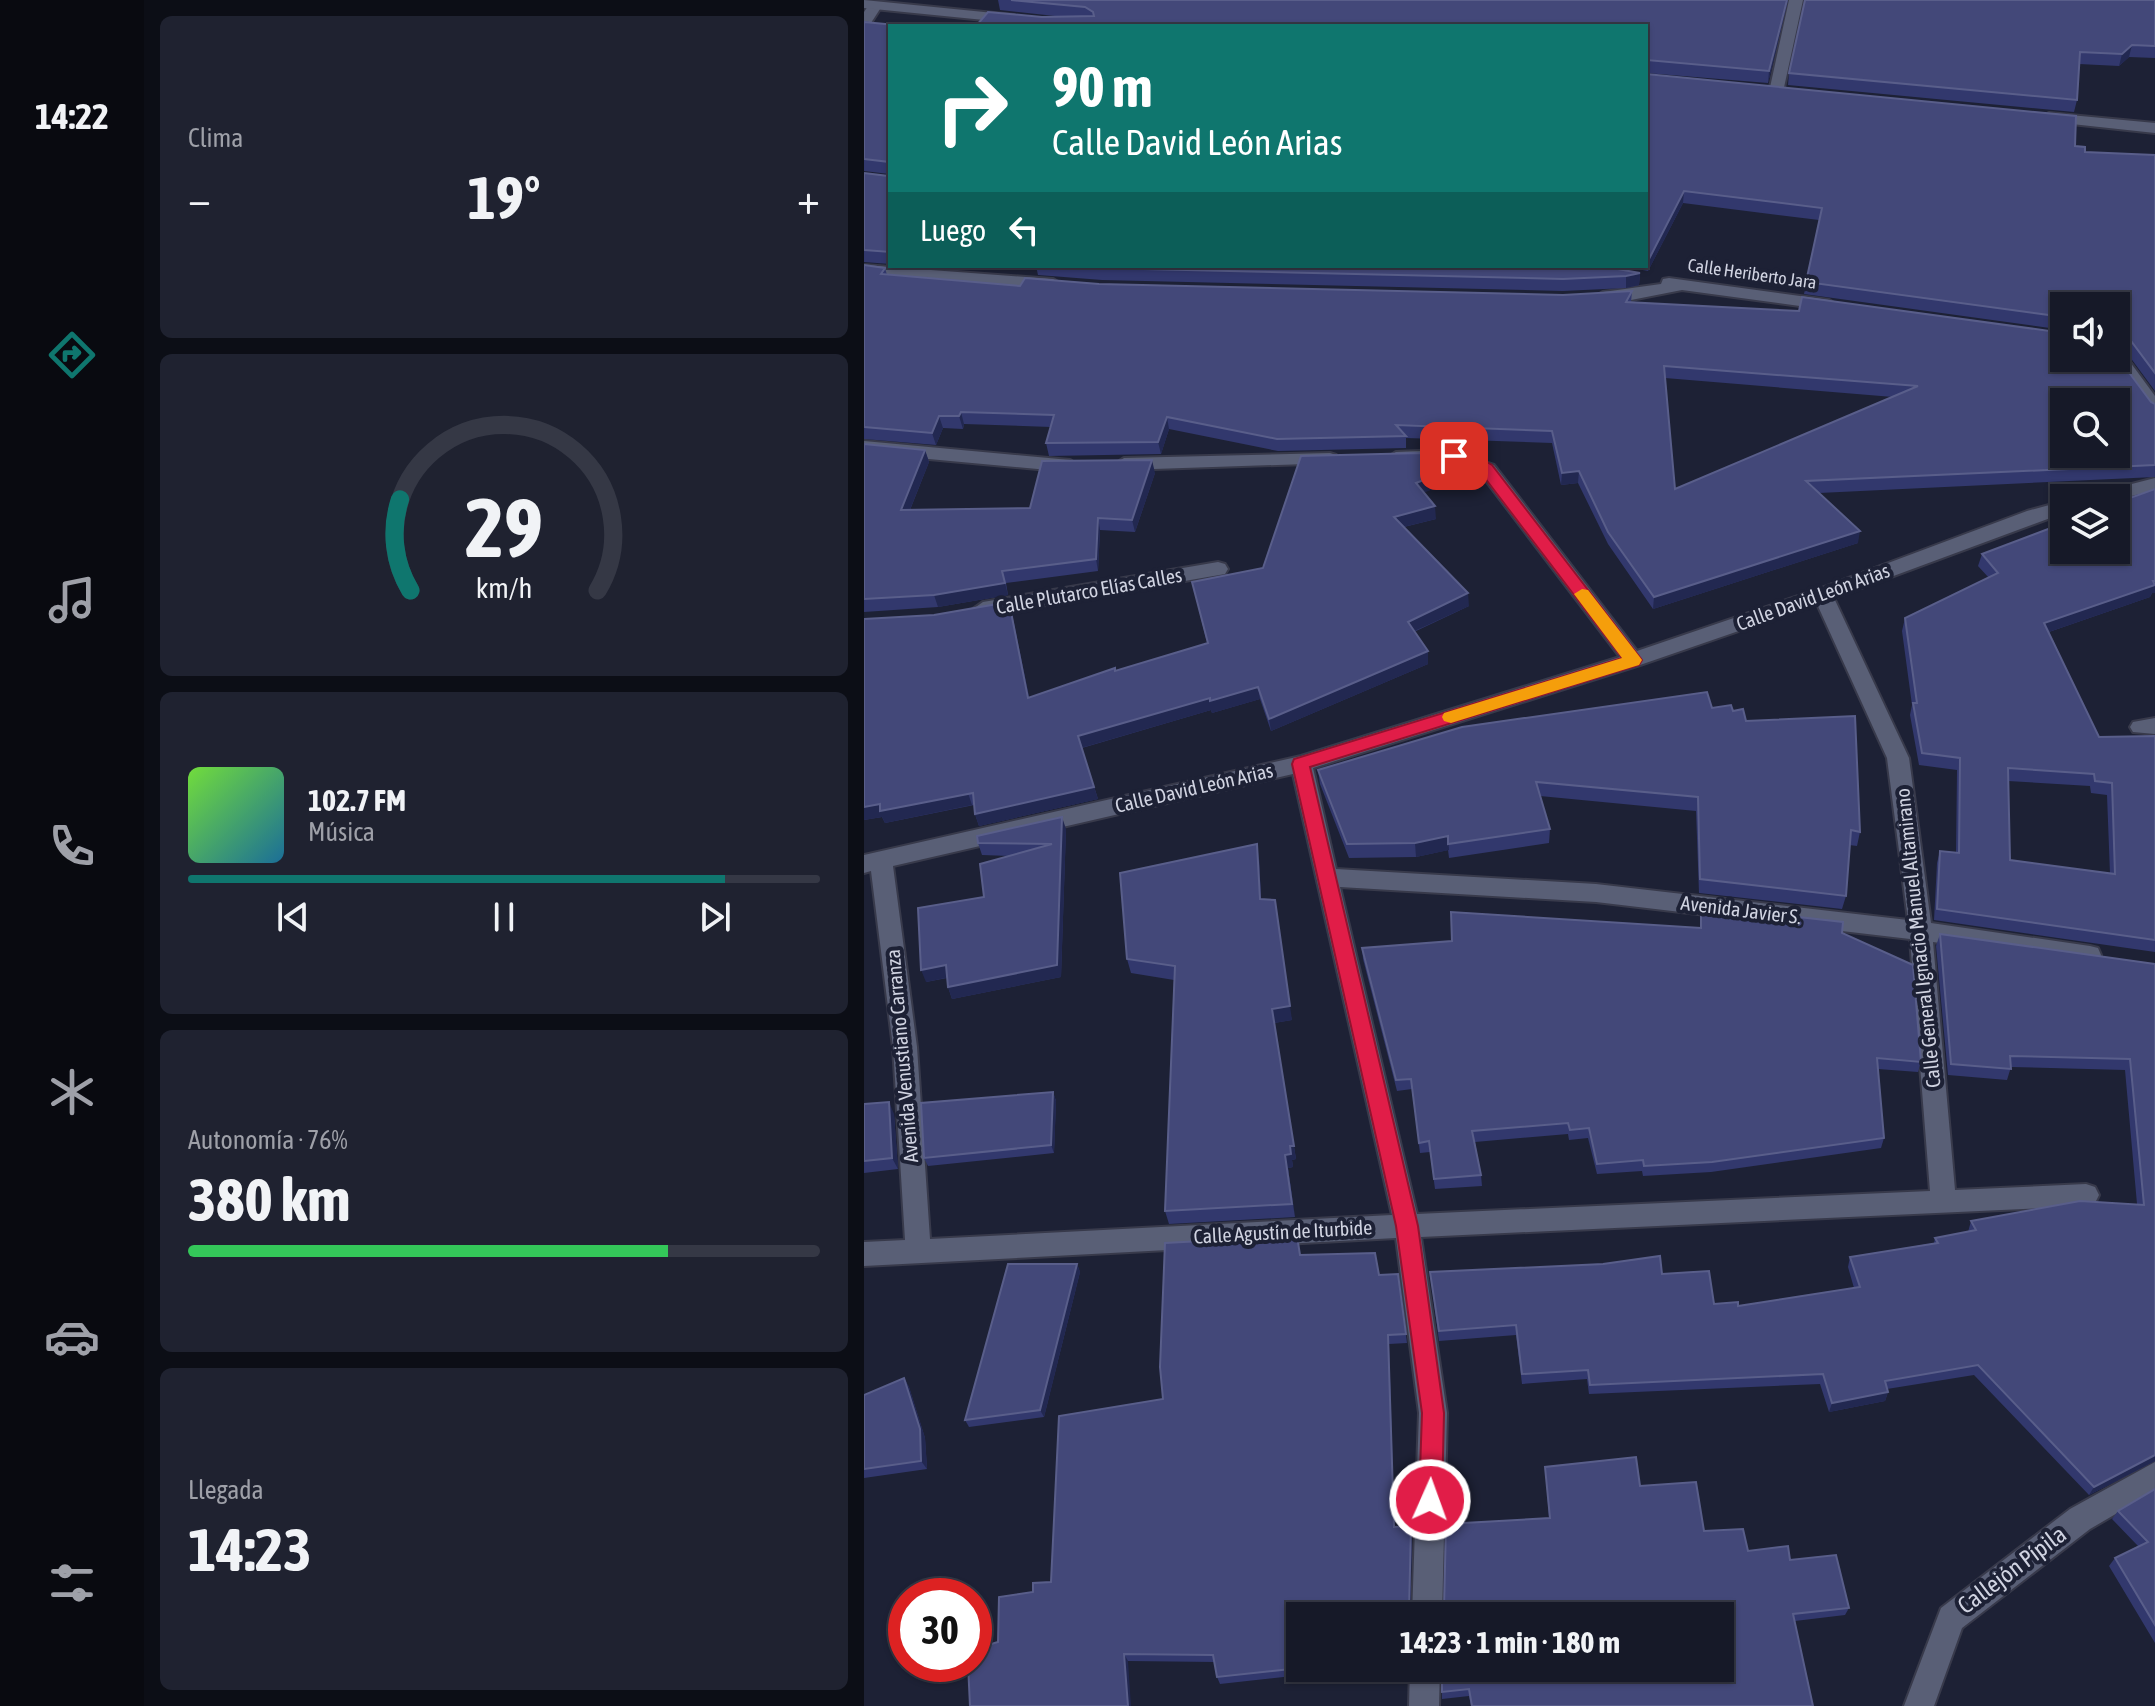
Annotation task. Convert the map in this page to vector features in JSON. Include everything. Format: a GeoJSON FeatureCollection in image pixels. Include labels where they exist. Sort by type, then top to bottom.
{"type":"FeatureCollection","features":[{"type":"Feature","properties":{"kind":"street"},"geometry":{"type":"LineString","coordinates":[[1776,92],[1796,0]]}},
{"type":"Feature","properties":{"kind":"street"},"geometry":{"type":"LineString","coordinates":[[864,23],[870,5],[1027,20]]}},
{"type":"Feature","properties":{"kind":"street"},"geometry":{"type":"LineString","coordinates":[[2040,117],[2155,128]]}},
{"type":"Feature","properties":{"kind":"street"},"geometry":{"type":"LineString","coordinates":[[864,270],[1072,286]]}},
{"type":"Feature","properties":{"kind":"street","name":"Calle Heriberto Jara"},"geometry":{"type":"LineString","coordinates":[[1636,277],[1849,308]]}},
{"type":"Feature","properties":{"kind":"street"},"geometry":{"type":"LineString","coordinates":[[1578,298],[1626,296],[1681,285]]}},
{"type":"Feature","properties":{"kind":"street"},"geometry":{"type":"LineString","coordinates":[[2128,372],[2155,409]]}},
{"type":"Feature","properties":{"kind":"street"},"geometry":{"type":"LineString","coordinates":[[864,447],[1061,466],[1344,459]]}},
{"type":"Feature","properties":{"kind":"street"},"geometry":{"type":"LineString","coordinates":[[1376,458],[1454,456],[1487,469],[1633,660]]}},
{"type":"Feature","properties":{"kind":"street"},"geometry":{"type":"LineString","coordinates":[[2130,490],[2155,484]]}},
{"type":"Feature","properties":{"kind":"street","name":"Calle David León Arias"},"geometry":{"type":"LineString","coordinates":[[873,863],[1301,764],[1633,660],[1823,595],[2050,511]]}},
{"type":"Feature","properties":{"kind":"street","name":"Calle Plutarco Elías Calles"},"geometry":{"type":"LineString","coordinates":[[969,611],[1218,569]]}},
{"type":"Feature","properties":{"kind":"street","name":"Calle General Ignacio Manuel Altamirano"},"geometry":{"type":"LineString","coordinates":[[1823,595],[1898,758],[1921,931],[1943,1201]]}},
{"type":"Feature","properties":{"kind":"street"},"geometry":{"type":"LineString","coordinates":[[1301,764],[1407,1226],[1433,1413],[1427,1602]]}},
{"type":"Feature","properties":{"kind":"street","name":"Avenida Venustiano Carranza"},"geometry":{"type":"LineString","coordinates":[[873,863],[905,1047],[918,1250]]}},
{"type":"Feature","properties":{"kind":"street","name":"Avenida Javier S."},"geometry":{"type":"LineString","coordinates":[[1325,877],[1596,893],[1921,931],[2108,958]]}},
{"type":"Feature","properties":{"kind":"street","name":"Calle Agustín de Iturbide"},"geometry":{"type":"LineString","coordinates":[[864,1254],[2086,1195]]}},
{"type":"Feature","properties":{"kind":"street","name":"Callejón Pípila"},"geometry":{"type":"LineString","coordinates":[[1919,1706],[1951,1618],[2080,1519],[2155,1476]]}},
{"type":"Feature","properties":{"kind":"street"},"geometry":{"type":"LineString","coordinates":[[1424,1706],[1425,1682]]}},
{"type":"Feature","properties":{"kind":"building"},"geometry":{"type":"Polygon","coordinates":[[[1011,0],[1787,0],[1769,71],[1648,60],[1648,24],[978,24],[988,12],[1042,17],[1094,16],[1085,7],[1011,0]]]}},
{"type":"Feature","properties":{"kind":"building"},"geometry":{"type":"Polygon","coordinates":[[[1805,0],[2155,0],[2155,46],[2132,45],[2122,54],[2080,52],[2077,100],[1789,73],[1805,0]]]}},
{"type":"Feature","properties":{"kind":"building"},"geometry":{"type":"Polygon","coordinates":[[[864,22],[888,24],[888,162],[864,159],[864,22]]]}},
{"type":"Feature","properties":{"kind":"building"},"geometry":{"type":"Polygon","coordinates":[[[1648,74],[2076,116],[2075,146],[2085,147],[2085,152],[2155,155],[2155,373],[2130,340],[2130,292],[2050,292],[2050,315],[1806,282],[1822,208],[1684,191],[1648,259],[1648,74]]]}},
{"type":"Feature","properties":{"kind":"building"},"geometry":{"type":"Polygon","coordinates":[[[864,173],[888,176],[888,252],[864,250],[864,173]]]}},
{"type":"Feature","properties":{"kind":"building"},"geometry":{"type":"Polygon","coordinates":[[[864,265],[885,268],[881,274],[1020,286],[1025,278],[1099,284],[1563,295],[1632,291],[1626,302],[1799,311],[1802,297],[2050,331],[2050,372],[2129,372],[2155,404],[2155,465],[2130,466],[2130,388],[2050,388],[2050,468],[2090,468],[1806,481],[1860,531],[1654,597],[1608,532],[1579,471],[1562,473],[1552,431],[1396,425],[1406,436],[1277,439],[1167,417],[1158,442],[1046,443],[1054,415],[961,412],[959,416],[939,416],[932,433],[864,427],[864,265]],[[1664,366],[1675,489],[1918,386],[1664,366]]]}},
{"type":"Feature","properties":{"kind":"building"},"geometry":{"type":"Polygon","coordinates":[[[1100,268],[1612,268],[1640,273],[1563,279],[1100,268]]]}},
{"type":"Feature","properties":{"kind":"building"},"geometry":{"type":"Polygon","coordinates":[[[864,444],[925,450],[901,510],[1030,508],[1042,461],[1152,460],[1132,520],[1098,518],[1096,559],[1002,571],[1005,583],[934,595],[864,599],[864,444]]]}},
{"type":"Feature","properties":{"kind":"building"},"geometry":{"type":"Polygon","coordinates":[[[1421,453],[1439,474],[1416,483],[1435,506],[1394,517],[1468,593],[1408,622],[1428,651],[1269,719],[1258,687],[1078,736],[1094,787],[975,814],[973,793],[880,811],[880,804],[864,807],[864,619],[934,615],[1009,602],[1028,698],[1115,668],[1115,671],[1208,643],[1192,582],[1263,568],[1301,456],[1421,453]]]}},
{"type":"Feature","properties":{"kind":"building"},"geometry":{"type":"Polygon","coordinates":[[[2155,489],[2155,585],[2044,623],[2099,737],[2155,736],[2155,940],[1937,909],[1940,851],[1959,853],[1960,758],[1922,753],[1913,703],[1917,703],[1905,618],[1998,573],[1982,554],[2050,528],[2050,564],[2130,564],[2130,498],[2155,489]],[[2008,768],[2010,860],[2115,874],[2112,783],[2095,781],[2094,774],[2008,768]]]}},
{"type":"Feature","properties":{"kind":"building"},"geometry":{"type":"Polygon","coordinates":[[[1707,692],[1712,708],[1731,705],[1733,711],[1743,709],[1746,721],[1855,716],[1860,832],[1851,830],[1846,896],[1700,879],[1698,797],[1536,782],[1550,829],[1448,844],[1448,836],[1415,843],[1347,844],[1318,770],[1462,727],[1707,692]]]}},
{"type":"Feature","properties":{"kind":"building"},"geometry":{"type":"Polygon","coordinates":[[[1062,817],[1057,965],[948,987],[946,965],[921,970],[918,908],[984,897],[980,864],[1052,844],[978,843],[977,836],[1062,817]]]}},
{"type":"Feature","properties":{"kind":"building"},"geometry":{"type":"Polygon","coordinates":[[[1257,844],[1260,899],[1275,900],[1290,1006],[1272,1009],[1294,1146],[1290,1146],[1291,1154],[1285,1155],[1292,1204],[1165,1211],[1175,966],[1127,959],[1120,873],[1257,844]]]}},
{"type":"Feature","properties":{"kind":"building"},"geometry":{"type":"Polygon","coordinates":[[[1701,906],[1843,922],[1842,933],[1913,965],[1921,1062],[1877,1058],[1884,1138],[1712,1162],[1644,1166],[1643,1160],[1597,1164],[1589,1128],[1570,1130],[1568,1123],[1472,1131],[1481,1175],[1434,1179],[1429,1141],[1419,1143],[1411,1079],[1396,1080],[1362,948],[1452,941],[1451,912],[1701,928],[1701,906]]]}},
{"type":"Feature","properties":{"kind":"building"},"geometry":{"type":"Polygon","coordinates":[[[1940,934],[2155,964],[2155,1455],[2094,1487],[1978,1365],[1885,1381],[1888,1392],[1832,1403],[1823,1374],[1590,1385],[1588,1370],[1522,1374],[1516,1325],[1439,1331],[1430,1272],[1603,1264],[1660,1256],[1662,1274],[1709,1271],[1714,1304],[1738,1302],[1738,1306],[1860,1287],[1850,1257],[1938,1243],[1935,1238],[1976,1230],[1971,1221],[2080,1201],[2144,1205],[2130,1059],[2010,1056],[2011,1069],[1951,1064],[1940,934]]]}},
{"type":"Feature","properties":{"kind":"building"},"geometry":{"type":"Polygon","coordinates":[[[1053,1092],[1051,1145],[924,1158],[921,1103],[1053,1092]]]}},
{"type":"Feature","properties":{"kind":"building"},"geometry":{"type":"Polygon","coordinates":[[[889,1102],[892,1158],[864,1161],[864,1104],[889,1102]]]}},
{"type":"Feature","properties":{"kind":"building"},"geometry":{"type":"Polygon","coordinates":[[[1297,1236],[1300,1255],[1375,1253],[1379,1275],[1398,1274],[1406,1334],[1388,1335],[1394,1527],[1411,1526],[1409,1602],[1286,1602],[1286,1670],[1217,1677],[1213,1655],[1124,1654],[1128,1706],[970,1706],[969,1682],[992,1682],[992,1644],[998,1642],[999,1597],[1033,1592],[1033,1583],[1051,1582],[1059,1416],[1163,1399],[1160,1367],[1165,1243],[1297,1236]]]}},
{"type":"Feature","properties":{"kind":"building"},"geometry":{"type":"Polygon","coordinates":[[[1008,1264],[1077,1264],[1040,1410],[965,1420],[1008,1264]]]}},
{"type":"Feature","properties":{"kind":"building"},"geometry":{"type":"Polygon","coordinates":[[[904,1378],[920,1429],[921,1461],[864,1469],[864,1395],[904,1378]]]}},
{"type":"Feature","properties":{"kind":"building"},"geometry":{"type":"Polygon","coordinates":[[[1636,1457],[1640,1486],[1696,1482],[1704,1531],[1743,1529],[1748,1551],[1788,1546],[1790,1560],[1836,1555],[1849,1608],[1793,1614],[1813,1706],[1472,1706],[1469,1689],[1442,1692],[1442,1682],[1734,1682],[1734,1602],[1444,1602],[1446,1524],[1550,1518],[1545,1467],[1636,1457]]]}},
{"type":"Feature","properties":{"kind":"building"},"geometry":{"type":"Polygon","coordinates":[[[2155,1489],[2155,1625],[2115,1558],[2148,1542],[2118,1511],[2155,1489]]]}},
{"type":"Feature","properties":{"kind":"slow traffic"},"geometry":{"type":"LineString","coordinates":[[1451,717],[1633,660],[1582,594]]}},
{"type":"Feature","properties":{"kind":"route"},"geometry":{"type":"LineString","coordinates":[[1430,1500],[1433,1413],[1407,1226],[1301,764],[1633,660],[1487,469],[1454,456]]}}]}
